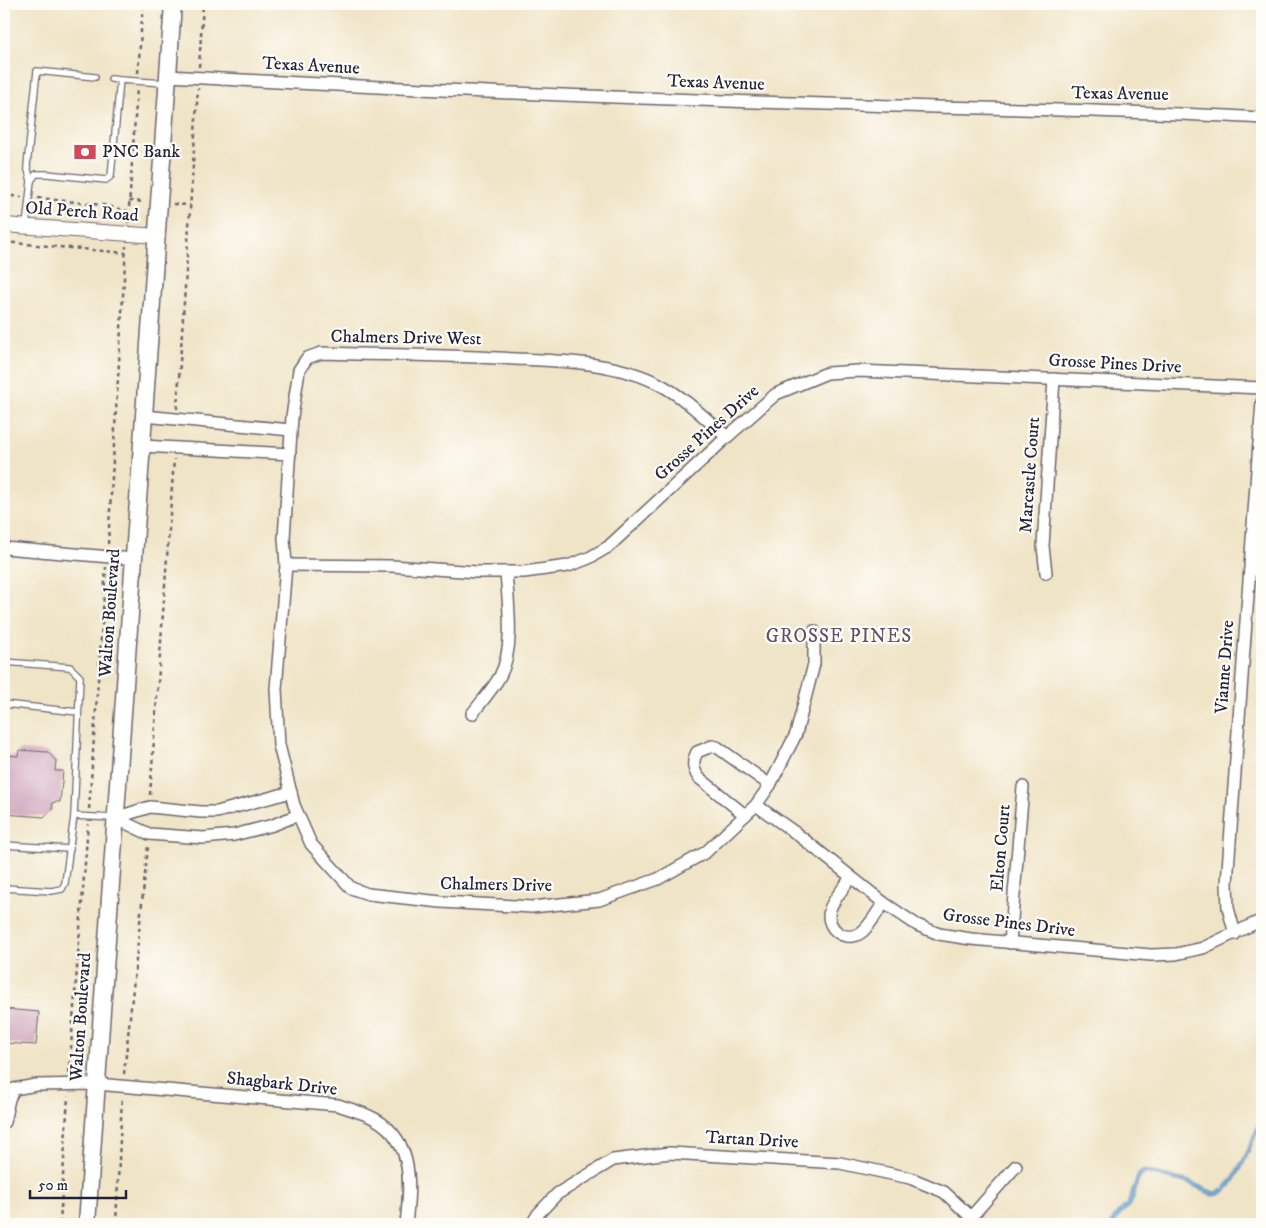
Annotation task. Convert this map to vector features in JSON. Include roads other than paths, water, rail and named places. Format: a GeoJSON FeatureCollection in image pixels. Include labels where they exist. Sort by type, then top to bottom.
{"type":"FeatureCollection","features":[{"type":"Feature","properties":{"kind":"main road","name":"Walton Boulevard"},"geometry":{"type":"LineString","coordinates":[[87,1224],[173,4]]}},
{"type":"Feature","properties":{"kind":"street","name":"Texas Avenue"},"geometry":{"type":"LineString","coordinates":[[168,80],[198,78],[462,91],[860,105],[1156,112],[1262,118]]}},
{"type":"Feature","properties":{"kind":"street","name":"Old Perch Road"},"geometry":{"type":"LineString","coordinates":[[4,225],[158,236]]}},
{"type":"Feature","properties":{"kind":"street","name":"Chalmers Drive West"},"geometry":{"type":"LineString","coordinates":[[296,810],[279,745],[276,689],[286,565],[284,538],[291,430],[299,370],[307,358],[321,353],[489,357],[576,362],[622,370],[660,385],[687,402],[727,437]]}},
{"type":"Feature","properties":{"kind":"street","name":"Grosse Pines Drive"},"geometry":{"type":"LineString","coordinates":[[286,565],[392,566],[506,572],[524,572],[568,566],[589,558],[608,547],[776,394],[827,373],[858,371],[1262,388]]}},
{"type":"Feature","properties":{"kind":"street","name":"Marcastle Court"},"geometry":{"type":"LineString","coordinates":[[1046,573],[1043,546],[1054,379]]}},
{"type":"Feature","properties":{"kind":"street","name":"Vianne Drive"},"geometry":{"type":"LineString","coordinates":[[1235,934],[1228,908],[1227,884],[1262,402]]}},
{"type":"Feature","properties":{"kind":"street"},"geometry":{"type":"LineString","coordinates":[[144,416],[291,430]]}},
{"type":"Feature","properties":{"kind":"street"},"geometry":{"type":"LineString","coordinates":[[142,446],[290,454]]}},
{"type":"Feature","properties":{"kind":"street"},"geometry":{"type":"LineString","coordinates":[[4,548],[134,559]]}},
{"type":"Feature","properties":{"kind":"street"},"geometry":{"type":"LineString","coordinates":[[472,714],[500,676],[506,659],[509,630],[506,572]]}},
{"type":"Feature","properties":{"kind":"street","name":"Chalmers Drive"},"geometry":{"type":"LineString","coordinates":[[296,810],[311,844],[351,888],[368,894],[441,902],[532,907],[599,900],[658,879],[706,852],[756,805],[770,785],[796,734],[814,664],[814,631]]}},
{"type":"Feature","properties":{"kind":"street"},"geometry":{"type":"LineString","coordinates":[[745,815],[698,777],[693,768],[693,760],[697,752],[712,746],[718,748],[770,785]]}},
{"type":"Feature","properties":{"kind":"street","name":"Elton Court"},"geometry":{"type":"LineString","coordinates":[[1010,942],[1023,787]]}},
{"type":"Feature","properties":{"kind":"street"},"geometry":{"type":"LineString","coordinates":[[115,818],[150,807],[217,812],[291,792]]}},
{"type":"Feature","properties":{"kind":"street","name":"Grosse Pines Drive"},"geometry":{"type":"LineString","coordinates":[[756,805],[797,834],[884,904],[917,925],[939,934],[970,939],[1151,955],[1176,954],[1203,948],[1262,920]]}},
{"type":"Feature","properties":{"kind":"street"},"geometry":{"type":"LineString","coordinates":[[115,818],[149,834],[203,838],[234,835],[273,825],[296,810]]}},
{"type":"Feature","properties":{"kind":"street"},"geometry":{"type":"LineString","coordinates":[[852,877],[831,908],[828,919],[833,930],[843,936],[854,936],[863,931],[884,904]]}},
{"type":"Feature","properties":{"kind":"street","name":"Shagbark Drive"},"geometry":{"type":"LineString","coordinates":[[9,1089],[36,1085],[97,1084],[338,1105],[368,1116],[389,1128],[400,1144],[406,1160],[409,1178],[406,1224]]}},
{"type":"Feature","properties":{"kind":"street"},"geometry":{"type":"LineString","coordinates":[[4,1122],[9,1089]]}},
{"type":"Feature","properties":{"kind":"street","name":"Tartan Drive"},"geometry":{"type":"LineString","coordinates":[[532,1224],[538,1214],[557,1194],[612,1160],[670,1153],[840,1163],[875,1170],[910,1178],[944,1192],[974,1221]]}},
{"type":"Feature","properties":{"kind":"street"},"geometry":{"type":"LineString","coordinates":[[974,1221],[1016,1166]]}},
{"type":"Feature","properties":{"kind":"lane"},"geometry":{"type":"LineString","coordinates":[[26,227],[31,181],[28,166],[37,71],[95,77]]}},
{"type":"Feature","properties":{"kind":"lane"},"geometry":{"type":"LineString","coordinates":[[111,79],[138,81],[168,80]]}},
{"type":"Feature","properties":{"kind":"lane"},"geometry":{"type":"LineString","coordinates":[[31,181],[36,174],[109,179],[113,172],[120,80]]}},
{"type":"Feature","properties":{"kind":"lane"},"geometry":{"type":"LineString","coordinates":[[4,662],[70,667],[80,677],[74,816],[65,883],[62,889],[51,891],[4,888]]}},
{"type":"Feature","properties":{"kind":"lane"},"geometry":{"type":"LineString","coordinates":[[4,704],[78,712]]}},
{"type":"Feature","properties":{"kind":"lane"},"geometry":{"type":"LineString","coordinates":[[74,816],[115,818]]}},
{"type":"Feature","properties":{"kind":"lane"},"geometry":{"type":"LineString","coordinates":[[4,845],[70,850]]}},
{"type":"Feature","properties":{"kind":"water"},"geometry":{"type":"Polygon","coordinates":[[[1262,1113],[1262,1122],[1241,1170],[1231,1186],[1222,1194],[1213,1196],[1189,1184],[1145,1173],[1138,1181],[1134,1198],[1130,1205],[1115,1224],[1110,1224],[1115,1215],[1128,1202],[1138,1173],[1145,1170],[1190,1181],[1214,1192],[1222,1189],[1236,1172],[1243,1159],[1262,1113]]]}},
{"type":"Feature","properties":{"kind":"place","name":"PNC Bank"},"geometry":{"type":"Point","coordinates":[85,152]}},
{"type":"Feature","properties":{"kind":"district","name":"GROSSE PINES"},"geometry":{"type":"Point","coordinates":[839,636]}}]}
